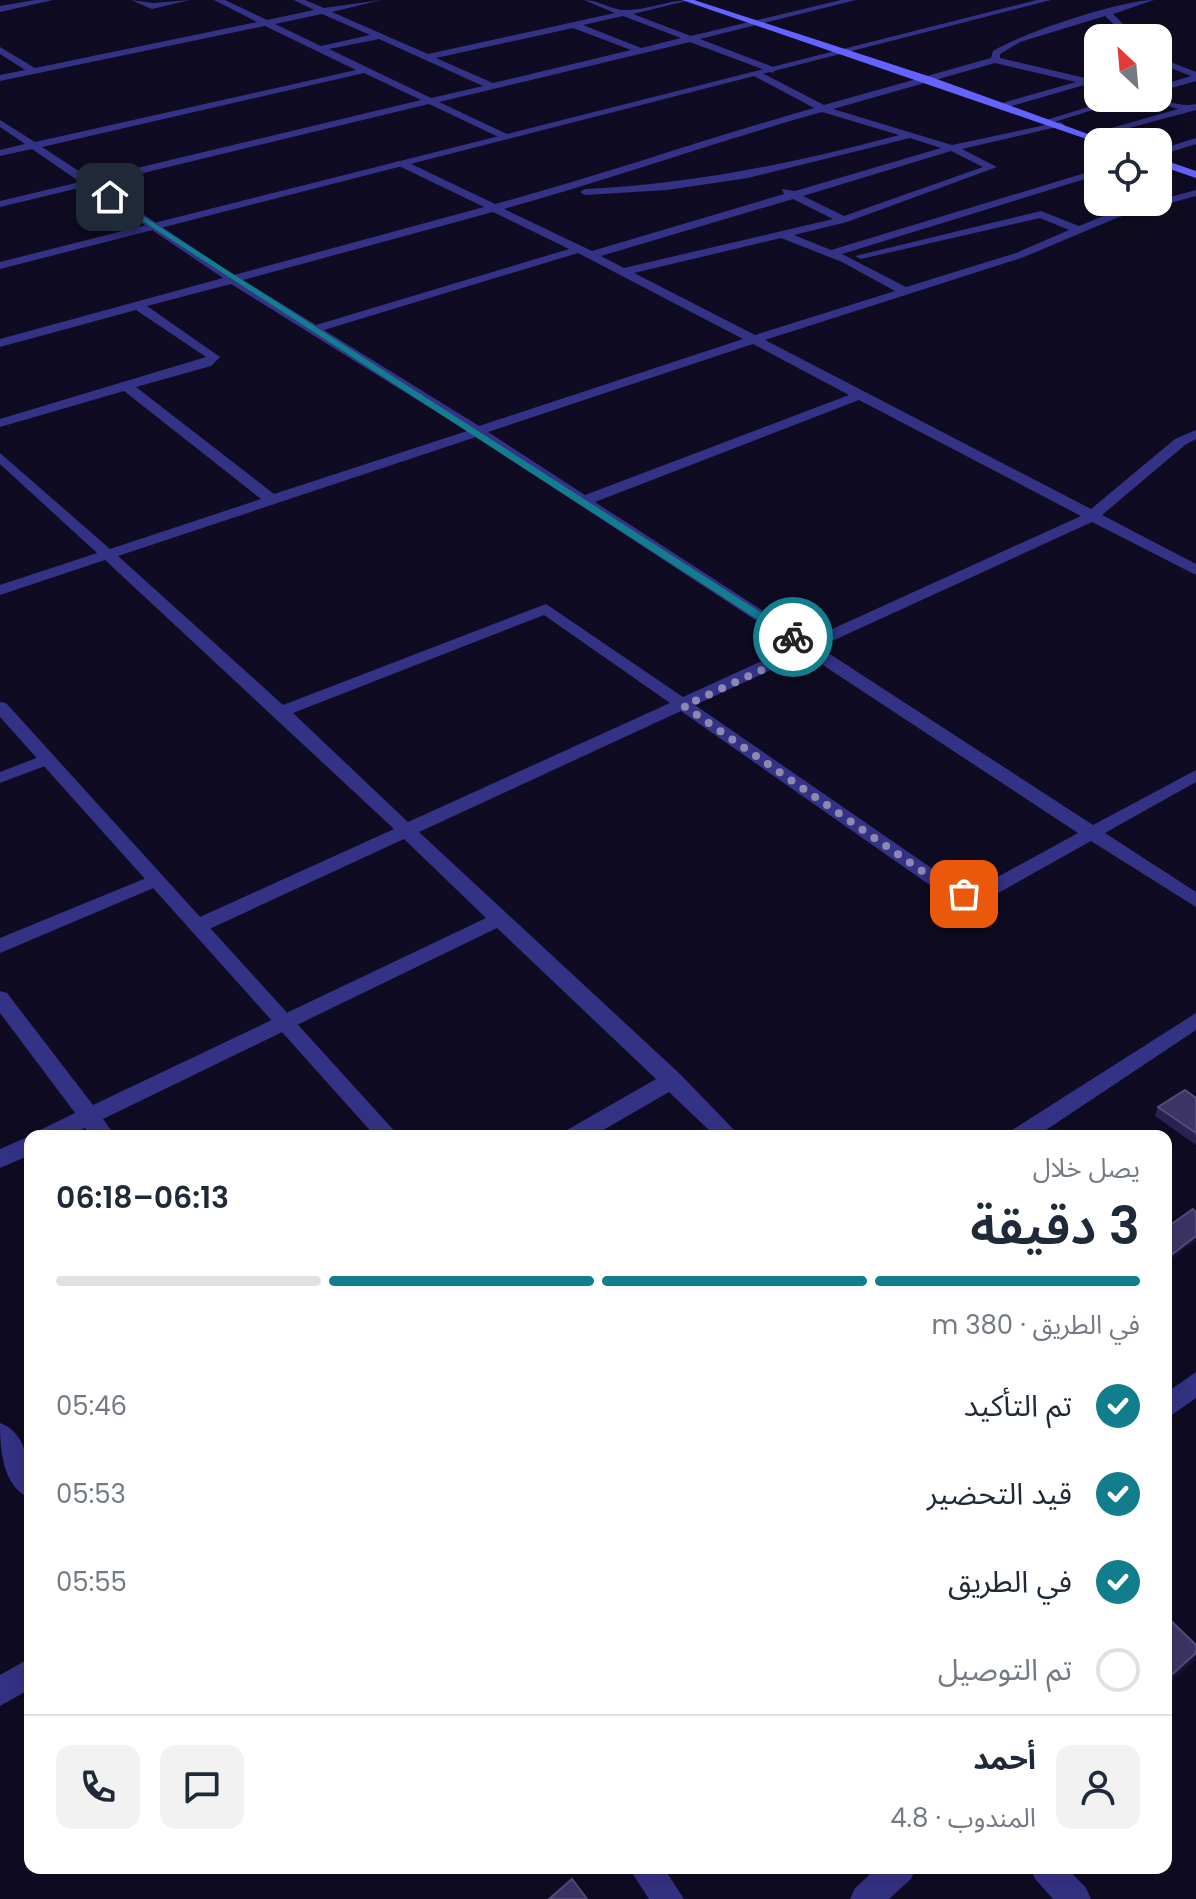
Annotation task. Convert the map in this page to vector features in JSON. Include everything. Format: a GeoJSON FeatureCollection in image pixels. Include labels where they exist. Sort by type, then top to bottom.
{"type":"FeatureCollection","features":[{"type":"Feature","properties":{"kind":"main road"},"geometry":{"type":"LineString","coordinates":[[686,0],[1005,105],[1084,134]]}},
{"type":"Feature","properties":{"kind":"main road"},"geometry":{"type":"LineString","coordinates":[[1172,166],[1196,175]]}},
{"type":"Feature","properties":{"kind":"street"},"geometry":{"type":"LineString","coordinates":[[0,9],[48,0]]}},
{"type":"Feature","properties":{"kind":"street"},"geometry":{"type":"LineString","coordinates":[[135,0],[152,6],[186,0]]}},
{"type":"Feature","properties":{"kind":"street"},"geometry":{"type":"LineString","coordinates":[[218,0],[426,102],[505,137]]}},
{"type":"Feature","properties":{"kind":"street"},"geometry":{"type":"LineString","coordinates":[[298,0],[492,86]]}},
{"type":"Feature","properties":{"kind":"street"},"geometry":{"type":"LineString","coordinates":[[0,78],[377,0]]}},
{"type":"Feature","properties":{"kind":"street"},"geometry":{"type":"LineString","coordinates":[[588,0],[773,70]]}},
{"type":"Feature","properties":{"kind":"street"},"geometry":{"type":"LineString","coordinates":[[428,57],[686,0]]}},
{"type":"Feature","properties":{"kind":"street"},"geometry":{"type":"LineString","coordinates":[[819,0],[833,5]]}},
{"type":"Feature","properties":{"kind":"street"},"geometry":{"type":"LineString","coordinates":[[0,204],[852,0]]}},
{"type":"Feature","properties":{"kind":"street"},"geometry":{"type":"LineString","coordinates":[[0,266],[1047,0]]}},
{"type":"Feature","properties":{"kind":"street"},"geometry":{"type":"LineString","coordinates":[[995,60],[996,53],[1017,40],[1150,0]]}},
{"type":"Feature","properties":{"kind":"street"},"geometry":{"type":"LineString","coordinates":[[1106,12],[1118,24]]}},
{"type":"Feature","properties":{"kind":"street"},"geometry":{"type":"LineString","coordinates":[[574,25],[641,51]]}},
{"type":"Feature","properties":{"kind":"street"},"geometry":{"type":"LineString","coordinates":[[318,49],[380,36]]}},
{"type":"Feature","properties":{"kind":"street"},"geometry":{"type":"LineString","coordinates":[[0,50],[33,71]]}},
{"type":"Feature","properties":{"kind":"street"},"geometry":{"type":"LineString","coordinates":[[0,343],[604,178],[700,143],[995,60],[1084,79]]}},
{"type":"Feature","properties":{"kind":"street"},"geometry":{"type":"LineString","coordinates":[[1172,67],[1196,76]]}},
{"type":"Feature","properties":{"kind":"street"},"geometry":{"type":"LineString","coordinates":[[0,153],[362,71]]}},
{"type":"Feature","properties":{"kind":"street"},"geometry":{"type":"LineString","coordinates":[[621,272],[843,220],[981,178],[992,167],[952,148],[824,109],[757,74]]}},
{"type":"Feature","properties":{"kind":"street"},"geometry":{"type":"LineString","coordinates":[[1172,84],[1196,76]]}},
{"type":"Feature","properties":{"kind":"street"},"geometry":{"type":"LineString","coordinates":[[1005,105],[1084,84]]}},
{"type":"Feature","properties":{"kind":"street"},"geometry":{"type":"LineString","coordinates":[[1172,104],[1193,109]]}},
{"type":"Feature","properties":{"kind":"street"},"geometry":{"type":"LineString","coordinates":[[1119,128],[1193,109]]}},
{"type":"Feature","properties":{"kind":"street"},"geometry":{"type":"LineString","coordinates":[[315,329],[1086,112]]}},
{"type":"Feature","properties":{"kind":"street"},"geometry":{"type":"LineString","coordinates":[[0,123],[232,279],[479,433],[1196,901]]}},
{"type":"Feature","properties":{"kind":"street"},"geometry":{"type":"LineString","coordinates":[[549,192],[671,188],[754,174],[907,136]]}},
{"type":"Feature","properties":{"kind":"street"},"geometry":{"type":"LineString","coordinates":[[1172,149],[1196,141]]}},
{"type":"Feature","properties":{"kind":"street"},"geometry":{"type":"LineString","coordinates":[[401,163],[585,252],[1196,570]]}},
{"type":"Feature","properties":{"kind":"street"},"geometry":{"type":"LineString","coordinates":[[754,174],[767,180]]}},
{"type":"Feature","properties":{"kind":"street"},"geometry":{"type":"LineString","coordinates":[[830,254],[1084,176]]}},
{"type":"Feature","properties":{"kind":"street"},"geometry":{"type":"LineString","coordinates":[[999,185],[1023,194]]}},
{"type":"Feature","properties":{"kind":"street"},"geometry":{"type":"LineString","coordinates":[[779,187],[843,220]]}},
{"type":"Feature","properties":{"kind":"street"},"geometry":{"type":"LineString","coordinates":[[0,590],[753,340],[1020,255],[1115,215],[1196,193]]}},
{"type":"Feature","properties":{"kind":"street"},"geometry":{"type":"LineString","coordinates":[[846,260],[1041,214],[1078,230]]}},
{"type":"Feature","properties":{"kind":"street"},"geometry":{"type":"LineString","coordinates":[[784,235],[846,260],[904,291]]}},
{"type":"Feature","properties":{"kind":"street"},"geometry":{"type":"LineString","coordinates":[[0,423],[206,363],[214,357],[137,305]]}},
{"type":"Feature","properties":{"kind":"street"},"geometry":{"type":"LineString","coordinates":[[126,386],[273,501]]}},
{"type":"Feature","properties":{"kind":"street"},"geometry":{"type":"LineString","coordinates":[[584,501],[858,396]]}},
{"type":"Feature","properties":{"kind":"street"},"geometry":{"type":"LineString","coordinates":[[198,926],[684,706],[1092,516],[1180,442],[1196,434]]}},
{"type":"Feature","properties":{"kind":"street"},"geometry":{"type":"LineString","coordinates":[[1180,442],[1196,449]]}},
{"type":"Feature","properties":{"kind":"street"},"geometry":{"type":"LineString","coordinates":[[0,457],[281,712],[723,1130]]}},
{"type":"Feature","properties":{"kind":"street"},"geometry":{"type":"LineString","coordinates":[[281,712],[546,609],[951,891],[984,893],[1095,834],[1196,775]]}},
{"type":"Feature","properties":{"kind":"street"},"geometry":{"type":"LineString","coordinates":[[0,707],[383,1130]]}},
{"type":"Feature","properties":{"kind":"street"},"geometry":{"type":"LineString","coordinates":[[0,778],[47,759]]}},
{"type":"Feature","properties":{"kind":"street"},"geometry":{"type":"LineString","coordinates":[[0,946],[156,880]]}},
{"type":"Feature","properties":{"kind":"street"},"geometry":{"type":"LineString","coordinates":[[61,1130],[498,920]]}},
{"type":"Feature","properties":{"kind":"street"},"geometry":{"type":"LineString","coordinates":[[0,998],[100,1130]]}},
{"type":"Feature","properties":{"kind":"street"},"geometry":{"type":"LineString","coordinates":[[1029,1130],[1196,1020]]}},
{"type":"Feature","properties":{"kind":"street"},"geometry":{"type":"LineString","coordinates":[[585,1130],[672,1080]]}},
{"type":"Feature","properties":{"kind":"street"},"geometry":{"type":"LineString","coordinates":[[0,1159],[24,1148]]}},
{"type":"Feature","properties":{"kind":"street"},"geometry":{"type":"LineString","coordinates":[[1172,1403],[1196,1383]]}},
{"type":"Feature","properties":{"kind":"street"},"geometry":{"type":"LineString","coordinates":[[0,1434],[24,1476]]}},
{"type":"Feature","properties":{"kind":"street"},"geometry":{"type":"LineString","coordinates":[[0,1692],[24,1676]]}},
{"type":"Feature","properties":{"kind":"street"},"geometry":{"type":"LineString","coordinates":[[649,1874],[668,1899]]}},
{"type":"Feature","properties":{"kind":"street"},"geometry":{"type":"LineString","coordinates":[[866,1899],[893,1874]]}},
{"type":"Feature","properties":{"kind":"street"},"geometry":{"type":"LineString","coordinates":[[1052,1874],[1075,1899]]}},
{"type":"Feature","properties":{"kind":"building"},"geometry":{"type":"Polygon","coordinates":[[[1185,1090],[1196,1098],[1196,1133],[1158,1107],[1185,1090]]]}},
{"type":"Feature","properties":{"kind":"building"},"geometry":{"type":"Polygon","coordinates":[[[1193,1209],[1196,1213],[1196,1236],[1172,1254],[1172,1224],[1193,1209]]]}},
{"type":"Feature","properties":{"kind":"building"},"geometry":{"type":"Polygon","coordinates":[[[1172,1622],[1196,1645],[1196,1653],[1172,1675],[1172,1622]]]}},
{"type":"Feature","properties":{"kind":"building"},"geometry":{"type":"Polygon","coordinates":[[[572,1879],[587,1899],[549,1899],[572,1879]]]}},
{"type":"Feature","properties":{"kind":"way so far"},"geometry":{"type":"LineString","coordinates":[[793,637],[809,648],[684,706],[951,891],[964,894]]}},
{"type":"Feature","properties":{"kind":"route"},"geometry":{"type":"LineString","coordinates":[[110,197],[232,279],[420,394],[793,637]]}}]}
